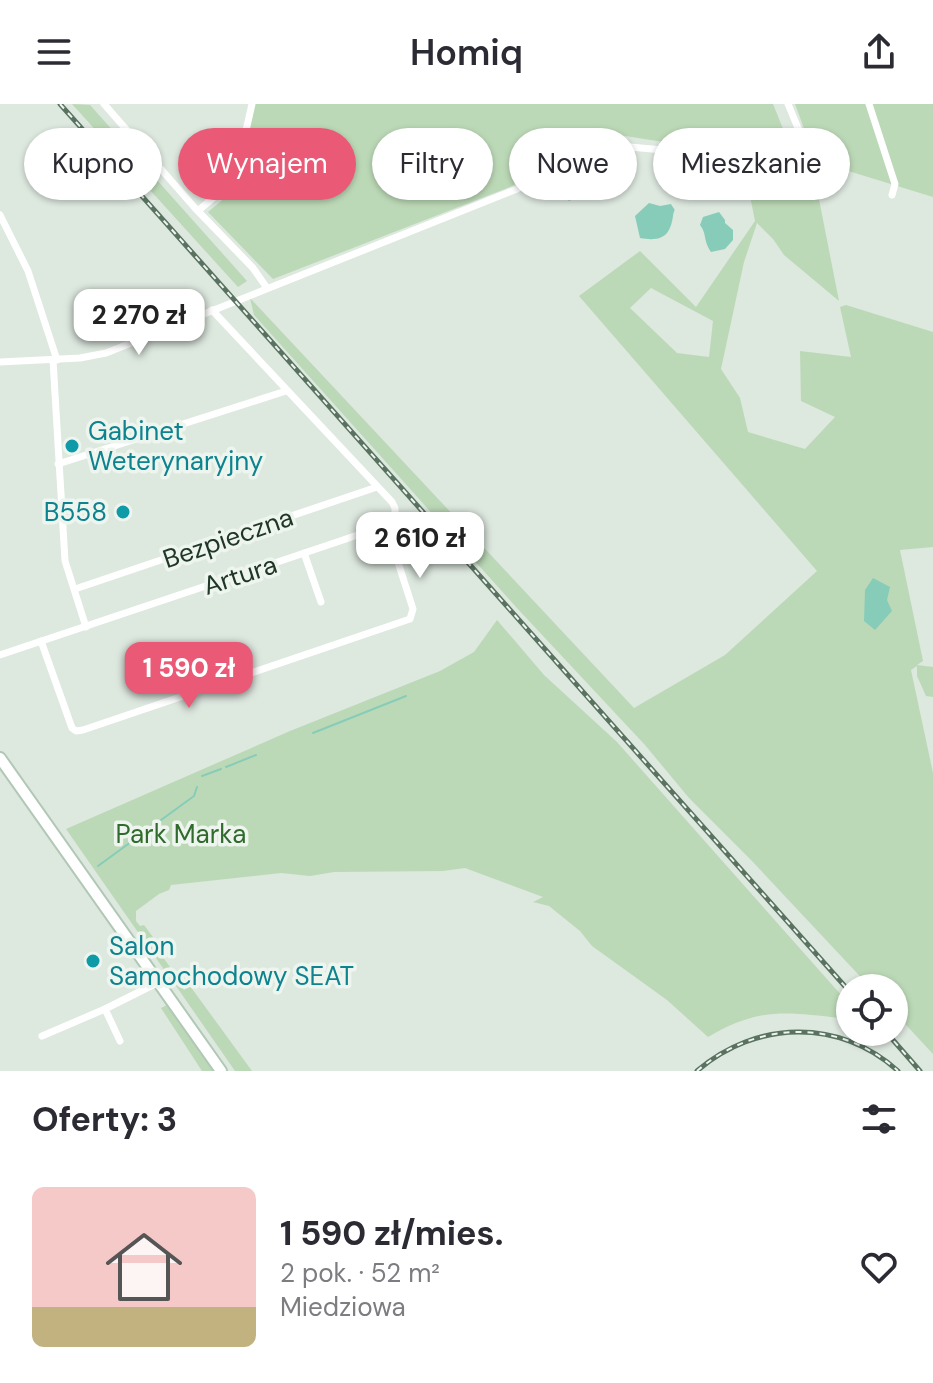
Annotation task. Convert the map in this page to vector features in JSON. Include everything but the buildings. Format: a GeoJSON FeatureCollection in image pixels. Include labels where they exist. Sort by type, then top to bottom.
{"type":"FeatureCollection","features":[{"type":"Feature","properties":{"kind":"street"},"geometry":{"type":"LineString","coordinates":[[104,104],[253,268],[267,288]]}},
{"type":"Feature","properties":{"kind":"street"},"geometry":{"type":"LineString","coordinates":[[199,210],[235,179],[252,104]]}},
{"type":"Feature","properties":{"kind":"street"},"geometry":{"type":"LineString","coordinates":[[788,104],[798,128]]}},
{"type":"Feature","properties":{"kind":"street"},"geometry":{"type":"LineString","coordinates":[[869,104],[895,184],[892,195]]}},
{"type":"Feature","properties":{"kind":"street"},"geometry":{"type":"LineString","coordinates":[[0,362],[55,360],[106,353],[517,189],[598,148],[619,146],[653,149]]}},
{"type":"Feature","properties":{"kind":"street"},"geometry":{"type":"LineString","coordinates":[[0,215],[28,271],[55,360],[65,561],[86,627]]}},
{"type":"Feature","properties":{"kind":"street"},"geometry":{"type":"LineString","coordinates":[[41,641],[72,728],[76,731],[412,617],[413,609],[386,525],[395,516],[395,508],[212,310]]}},
{"type":"Feature","properties":{"kind":"street"},"geometry":{"type":"LineString","coordinates":[[58,464],[286,391]]}},
{"type":"Feature","properties":{"kind":"street","name":"Bezpieczna"},"geometry":{"type":"LineString","coordinates":[[78,588],[377,487]]}},
{"type":"Feature","properties":{"kind":"street","name":"Artura"},"geometry":{"type":"LineString","coordinates":[[0,655],[386,525]]}},
{"type":"Feature","properties":{"kind":"street"},"geometry":{"type":"LineString","coordinates":[[304,553],[321,602]]}},
{"type":"Feature","properties":{"kind":"street"},"geometry":{"type":"LineString","coordinates":[[0,758],[221,1071]]}},
{"type":"Feature","properties":{"kind":"street"},"geometry":{"type":"LineString","coordinates":[[42,1036],[159,982]]}},
{"type":"Feature","properties":{"kind":"street"},"geometry":{"type":"LineString","coordinates":[[105,1009],[120,1041]]}},
{"type":"Feature","properties":{"kind":"green space"},"geometry":{"type":"Polygon","coordinates":[[[72,104],[90,105],[111,128],[94,128],[72,104]]]}},
{"type":"Feature","properties":{"kind":"green space"},"geometry":{"type":"Polygon","coordinates":[[[255,104],[773,104],[783,128],[653,128],[653,140],[637,138],[637,128],[509,128],[509,187],[493,194],[493,128],[372,128],[372,200],[477,200],[273,279],[208,212],[222,200],[356,200],[356,128],[249,128],[255,104]]]}},
{"type":"Feature","properties":{"kind":"green space"},"geometry":{"type":"Polygon","coordinates":[[[795,104],[933,104],[933,197],[850,171],[850,128],[804,128],[795,104]]]}},
{"type":"Feature","properties":{"kind":"green space"},"geometry":{"type":"Polygon","coordinates":[[[162,186],[247,281],[238,287],[159,200],[162,200],[162,186]]]}},
{"type":"Feature","properties":{"kind":"green space"},"geometry":{"type":"Polygon","coordinates":[[[751,200],[819,200],[839,301],[784,255],[757,223],[744,262],[721,369],[740,398],[748,432],[805,449],[835,417],[801,401],[800,351],[851,357],[840,307],[846,305],[933,332],[933,547],[900,550],[923,661],[917,665],[933,667],[933,697],[926,696],[917,676],[917,666],[911,670],[933,773],[933,1054],[908,1027],[908,974],[858,974],[689,798],[645,745],[516,607],[254,315],[250,298],[634,708],[725,655],[817,571],[579,296],[640,251],[696,307],[755,221],[751,200]],[[651,288],[630,308],[677,353],[709,357],[713,321],[651,288]]]}},
{"type":"Feature","properties":{"kind":"green space","name":"Park Marka"},"geometry":{"type":"Polygon","coordinates":[[[497,620],[544,675],[617,742],[836,989],[836,1018],[793,1014],[761,1016],[708,1037],[667,1000],[592,946],[580,931],[549,906],[533,902],[543,897],[465,868],[334,872],[310,876],[281,873],[171,885],[169,890],[136,911],[136,921],[140,926],[144,925],[153,937],[150,939],[170,967],[165,971],[66,829],[290,731],[440,671],[474,652],[497,620]]]}},
{"type":"Feature","properties":{"kind":"green space"},"geometry":{"type":"Polygon","coordinates":[[[178,981],[184,990],[190,986],[252,1071],[235,1071],[174,983],[178,981]]]}},
{"type":"Feature","properties":{"kind":"green space"},"geometry":{"type":"Polygon","coordinates":[[[167,1005],[214,1071],[202,1071],[161,1008],[167,1005]]]}},
{"type":"Feature","properties":{"kind":"shaded area"},"geometry":{"type":"Polygon","coordinates":[[[649,203],[660,206],[671,204],[675,210],[670,228],[659,238],[640,238],[635,216],[649,203]]]}},
{"type":"Feature","properties":{"kind":"shaded area"},"geometry":{"type":"Polygon","coordinates":[[[719,212],[733,230],[733,240],[725,249],[711,252],[700,225],[703,217],[719,212]]]}},
{"type":"Feature","properties":{"kind":"shaded area"},"geometry":{"type":"Polygon","coordinates":[[[873,578],[890,587],[887,600],[892,611],[875,630],[864,621],[865,590],[873,578]]]}},
{"type":"Feature","properties":{"kind":"waterway"},"geometry":{"type":"LineString","coordinates":[[313,733],[406,696]]}},
{"type":"Feature","properties":{"kind":"waterway"},"geometry":{"type":"LineString","coordinates":[[226,767],[256,755]]}},
{"type":"Feature","properties":{"kind":"waterway"},"geometry":{"type":"LineString","coordinates":[[202,776],[221,769]]}},
{"type":"Feature","properties":{"kind":"waterway"},"geometry":{"type":"LineString","coordinates":[[98,866],[194,796],[197,787]]}},
{"type":"Feature","properties":{"kind":"railway"},"geometry":{"type":"LineString","coordinates":[[60,104],[836,976]]}},
{"type":"Feature","properties":{"kind":"railway"},"geometry":{"type":"LineString","coordinates":[[697,1071],[720,1054],[745,1042],[798,1032],[824,1034],[850,1041],[898,1071]]}},
{"type":"Feature","properties":{"kind":"railway"},"geometry":{"type":"LineString","coordinates":[[898,1046],[920,1071]]}},
{"type":"Feature","properties":{"kind":"place","name":"Gabinet Weterynaryjny"},"geometry":{"type":"Point","coordinates":[72,446]}},
{"type":"Feature","properties":{"kind":"place","name":"B558"},"geometry":{"type":"Point","coordinates":[123,512]}},
{"type":"Feature","properties":{"kind":"place","name":"Salon Samochodowy SEAT"},"geometry":{"type":"Point","coordinates":[93,961]}}]}
